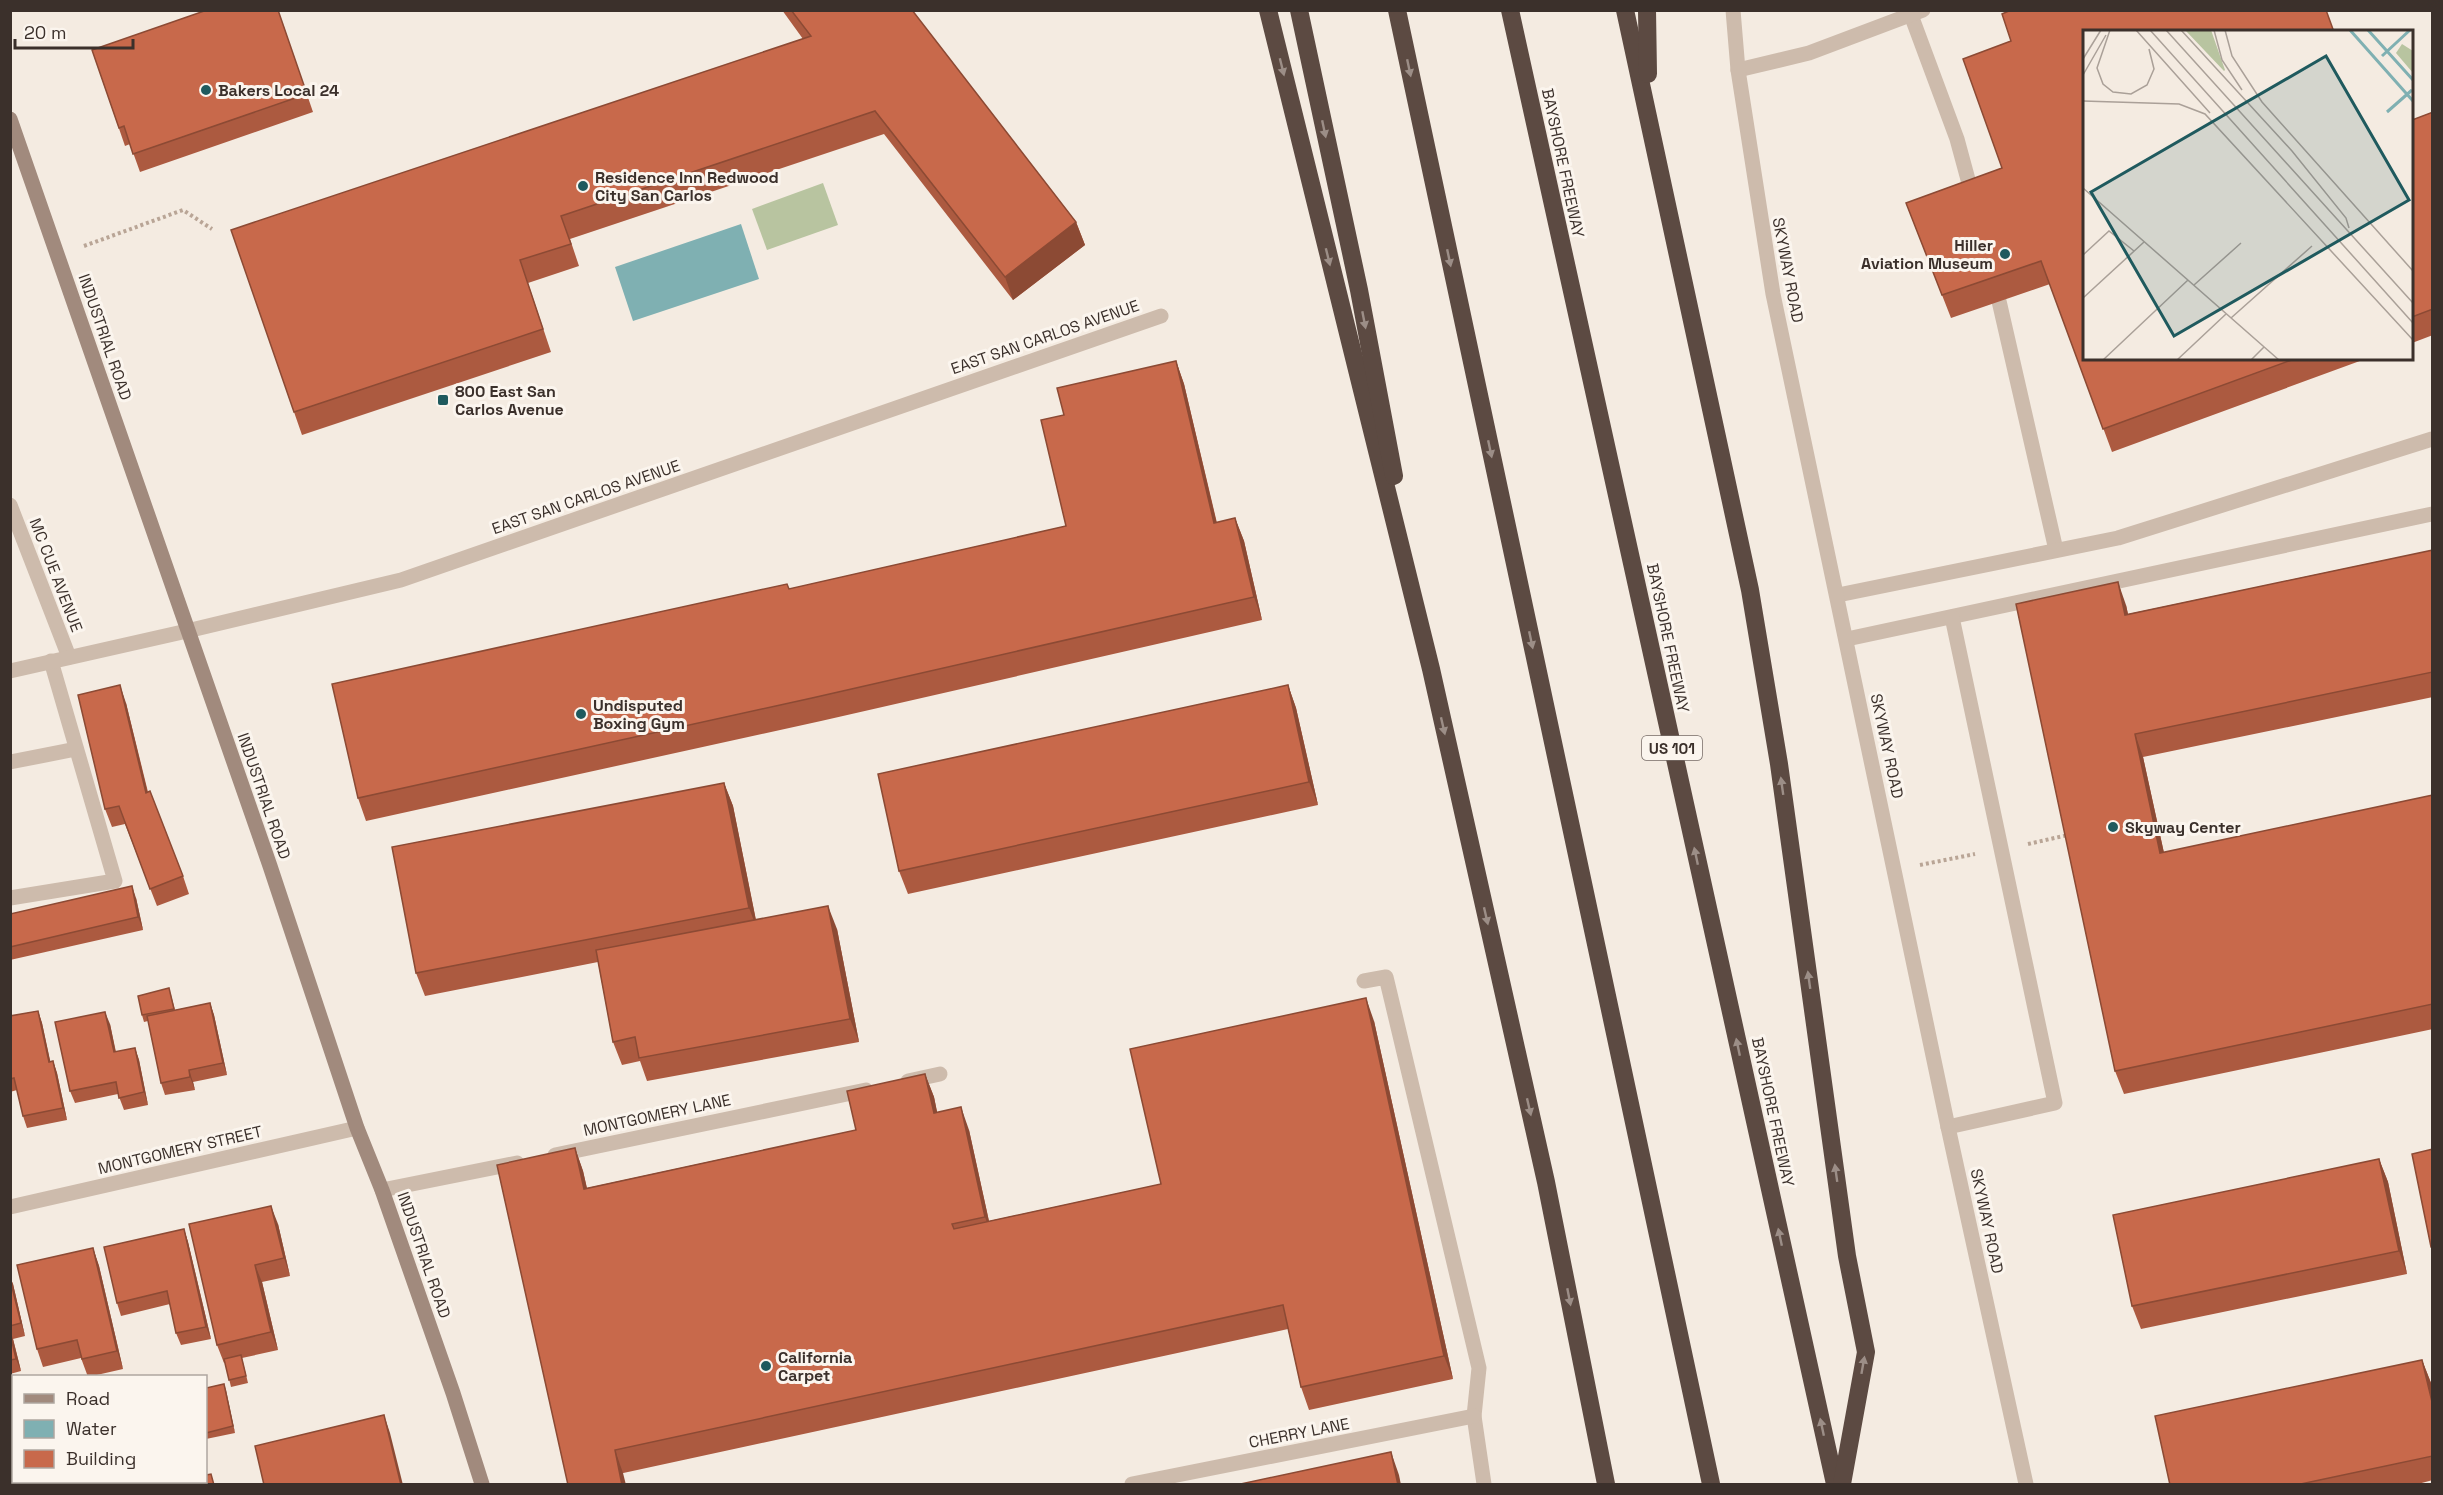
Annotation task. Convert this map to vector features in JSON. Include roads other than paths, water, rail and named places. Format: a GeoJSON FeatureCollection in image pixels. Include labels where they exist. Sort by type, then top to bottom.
{"type":"FeatureCollection","features":[{"type":"Feature","properties":{"kind":"highway"},"geometry":{"type":"LineString","coordinates":[[1268,10],[1431,669],[1546,1182],[1606,1485]]}},
{"type":"Feature","properties":{"kind":"highway"},"geometry":{"type":"LineString","coordinates":[[1299,10],[1359,290],[1431,669]]}},
{"type":"Feature","properties":{"kind":"highway"},"geometry":{"type":"LineString","coordinates":[[1397,10],[1711,1485]]}},
{"type":"Feature","properties":{"kind":"highway","name":"BAYSHORE FREEWAY"},"geometry":{"type":"LineString","coordinates":[[1510,10],[1835,1485]]}},
{"type":"Feature","properties":{"kind":"highway"},"geometry":{"type":"LineString","coordinates":[[1625,10],[1734,506],[1758,632],[1779,764],[1847,1256],[1866,1352],[1842,1485]]}},
{"type":"Feature","properties":{"kind":"highway"},"geometry":{"type":"LineString","coordinates":[[1647,10],[1648,109]]}},
{"type":"Feature","properties":{"kind":"main road","name":"INDUSTRIAL ROAD"},"geometry":{"type":"LineString","coordinates":[[10,119],[274,877],[357,1128],[382,1190],[453,1393],[482,1485]]}},
{"type":"Feature","properties":{"kind":"street","name":"SKYWAY ROAD"},"geometry":{"type":"LineString","coordinates":[[1733,10],[1738,70],[1773,294],[1838,595],[1947,1127],[2026,1485]]}},
{"type":"Feature","properties":{"kind":"street"},"geometry":{"type":"LineString","coordinates":[[1738,70],[1809,53],[1917,13],[1975,204]]}},
{"type":"Feature","properties":{"kind":"street"},"geometry":{"type":"LineString","coordinates":[[1999,301],[2056,550]]}},
{"type":"Feature","properties":{"kind":"street","name":"EAST SAN CARLOS AVENUE"},"geometry":{"type":"LineString","coordinates":[[10,671],[401,580],[1161,316]]}},
{"type":"Feature","properties":{"kind":"street"},"geometry":{"type":"LineString","coordinates":[[1838,595],[2118,538],[2433,439]]}},
{"type":"Feature","properties":{"kind":"street","name":"MC CUE AVENUE"},"geometry":{"type":"LineString","coordinates":[[10,505],[69,657]]}},
{"type":"Feature","properties":{"kind":"street"},"geometry":{"type":"LineString","coordinates":[[1847,639],[2433,514]]}},
{"type":"Feature","properties":{"kind":"street"},"geometry":{"type":"LineString","coordinates":[[1947,1127],[2055,1104],[1952,617]]}},
{"type":"Feature","properties":{"kind":"street"},"geometry":{"type":"LineString","coordinates":[[10,898],[115,881],[51,661]]}},
{"type":"Feature","properties":{"kind":"street"},"geometry":{"type":"LineString","coordinates":[[10,762],[76,749]]}},
{"type":"Feature","properties":{"kind":"street"},"geometry":{"type":"LineString","coordinates":[[1364,981],[1386,977],[1479,1368],[1474,1416],[1484,1485]]}},
{"type":"Feature","properties":{"kind":"street","name":"MONTGOMERY LANE"},"geometry":{"type":"LineString","coordinates":[[382,1190],[940,1074]]}},
{"type":"Feature","properties":{"kind":"street","name":"MONTGOMERY STREET"},"geometry":{"type":"LineString","coordinates":[[10,1207],[357,1128]]}},
{"type":"Feature","properties":{"kind":"street","name":"CHERRY LANE"},"geometry":{"type":"LineString","coordinates":[[1132,1485],[1474,1416]]}},
{"type":"Feature","properties":{"kind":"water"},"geometry":{"type":"Polygon","coordinates":[[[741,224],[759,279],[633,321],[615,267],[741,224]]]}},
{"type":"Feature","properties":{"kind":"place","name":"Bakers Local 24"},"geometry":{"type":"Point","coordinates":[206,90]}},
{"type":"Feature","properties":{"kind":"place","name":"Residence Inn Redwood City San Carlos"},"geometry":{"type":"Point","coordinates":[583,186]}},
{"type":"Feature","properties":{"kind":"place","name":"Hiller Aviation Museum"},"geometry":{"type":"Point","coordinates":[2005,254]}},
{"type":"Feature","properties":{"kind":"place","name":"800 East San Carlos Avenue"},"geometry":{"type":"Point","coordinates":[443,400]}},
{"type":"Feature","properties":{"kind":"place","name":"Undisputed Boxing Gym"},"geometry":{"type":"Point","coordinates":[581,714]}},
{"type":"Feature","properties":{"kind":"place","name":"Skyway Center"},"geometry":{"type":"Point","coordinates":[2113,827]}},
{"type":"Feature","properties":{"kind":"place","name":"California Carpet"},"geometry":{"type":"Point","coordinates":[766,1366]}}]}
